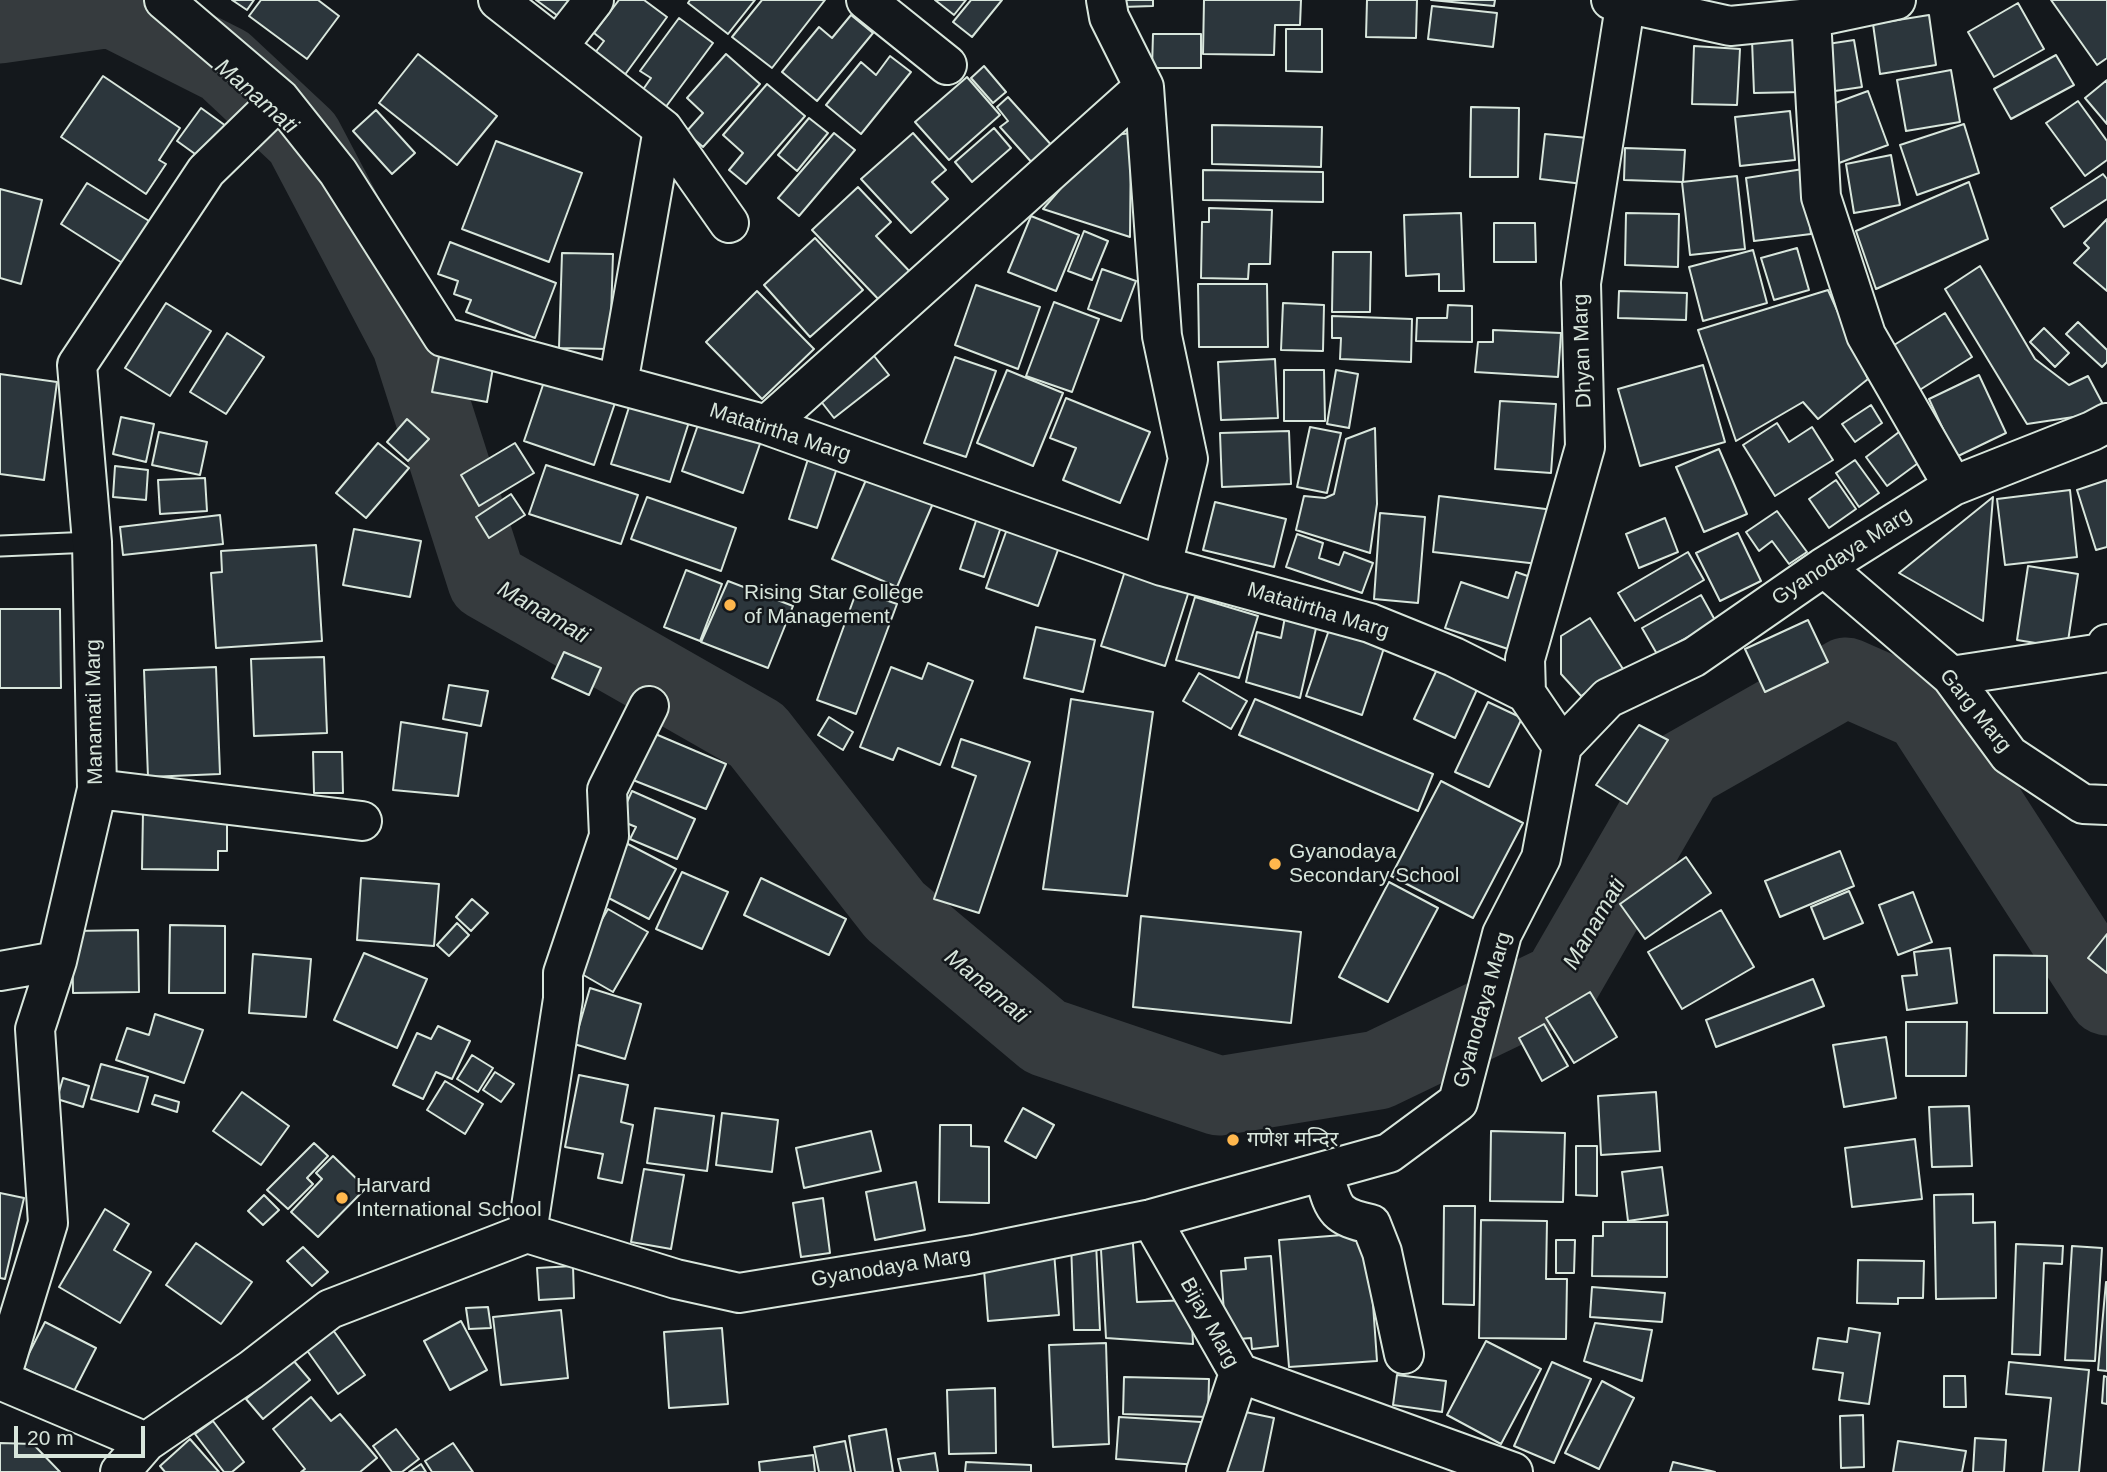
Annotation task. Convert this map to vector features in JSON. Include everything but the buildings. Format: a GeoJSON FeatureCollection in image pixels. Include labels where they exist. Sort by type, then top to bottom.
{"type":"FeatureCollection","features":[{"type":"Feature","properties":{"kind":"street","name":"Matatirtha Marg"},"geometry":{"type":"LineString","coordinates":[[164,0],[280,99],[338,172],[443,337],[767,425],[1163,566],[1370,623],[1454,657],[1526,693]]}},
{"type":"Feature","properties":{"kind":"street"},"geometry":{"type":"LineString","coordinates":[[498,0],[559,45],[663,129],[729,223]]}},
{"type":"Feature","properties":{"kind":"street"},"geometry":{"type":"LineString","coordinates":[[559,45],[594,0]]}},
{"type":"Feature","properties":{"kind":"street"},"geometry":{"type":"LineString","coordinates":[[866,0],[947,65]]}},
{"type":"Feature","properties":{"kind":"street"},"geometry":{"type":"LineString","coordinates":[[1106,0],[1109,17],[1144,87],[1162,336],[1188,459],[1163,566]]}},
{"type":"Feature","properties":{"kind":"street"},"geometry":{"type":"LineString","coordinates":[[1620,1],[1730,26],[1811,18],[1896,0]]}},
{"type":"Feature","properties":{"kind":"street","name":"Dhyan Marg"},"geometry":{"type":"LineString","coordinates":[[1526,693],[1525,659],[1585,447],[1581,283],[1620,1]]}},
{"type":"Feature","properties":{"kind":"street"},"geometry":{"type":"LineString","coordinates":[[1811,18],[1821,197],[1866,335],[1953,486]]}},
{"type":"Feature","properties":{"kind":"street"},"geometry":{"type":"LineString","coordinates":[[767,425],[1144,87]]}},
{"type":"Feature","properties":{"kind":"street","name":"Manamati Marg"},"geometry":{"type":"LineString","coordinates":[[0,1380],[48,1223],[35,1029],[57,961],[97,789],[92,542],[77,365],[206,171],[280,99]]}},
{"type":"Feature","properties":{"kind":"street"},"geometry":{"type":"LineString","coordinates":[[618,384],[663,129]]}},
{"type":"Feature","properties":{"kind":"street","name":"Gyanodaya Marg"},"geometry":{"type":"LineString","coordinates":[[527,1233],[676,1279],[739,1293],[973,1255],[1151,1219],[1389,1153],[1458,1102],[1502,934],[1541,858],[1562,746],[1608,698],[1694,657],[1824,567],[1953,486],[2107,423]]}},
{"type":"Feature","properties":{"kind":"street","name":"Garg Marg"},"geometry":{"type":"LineString","coordinates":[[1824,567],[1951,676],[2009,755],[2099,813]]}},
{"type":"Feature","properties":{"kind":"street"},"geometry":{"type":"LineString","coordinates":[[1951,676],[2102,653],[2107,644]]}},
{"type":"Feature","properties":{"kind":"street"},"geometry":{"type":"LineString","coordinates":[[1526,693],[1562,746]]}},
{"type":"Feature","properties":{"kind":"street"},"geometry":{"type":"LineString","coordinates":[[120,1472],[146,1442],[251,1370],[330,1309],[527,1233],[563,999],[563,973],[609,836],[607,790],[649,706]]}},
{"type":"Feature","properties":{"kind":"street"},"geometry":{"type":"LineString","coordinates":[[97,789],[362,821]]}},
{"type":"Feature","properties":{"kind":"street"},"geometry":{"type":"LineString","coordinates":[[0,971],[57,961]]}},
{"type":"Feature","properties":{"kind":"street"},"geometry":{"type":"LineString","coordinates":[[1323,1172],[1335,1210],[1349,1220],[1371,1224],[1382,1252],[1404,1354]]}},
{"type":"Feature","properties":{"kind":"street","name":"Bijay Marg"},"geometry":{"type":"LineString","coordinates":[[1151,1219],[1239,1373],[1206,1472]]}},
{"type":"Feature","properties":{"kind":"street"},"geometry":{"type":"LineString","coordinates":[[1239,1373],[1513,1472]]}},
{"type":"Feature","properties":{"kind":"street"},"geometry":{"type":"LineString","coordinates":[[0,1380],[146,1442]]}},
{"type":"Feature","properties":{"kind":"lane"},"geometry":{"type":"LineString","coordinates":[[0,546],[92,542]]}},
{"type":"Feature","properties":{"kind":"waterway","name":"Manamati"},"geometry":{"type":"LineString","coordinates":[[0,24],[112,8],[225,65],[303,138],[411,343],[487,581],[757,735],[895,911],[1045,1037],[1219,1096],[1378,1070],[1561,982],[1684,769],[1846,677],[1923,711],[2107,996]]}},
{"type":"Feature","properties":{"kind":"place","name":"Rising Star College of Management"},"geometry":{"type":"Point","coordinates":[730,605]}},
{"type":"Feature","properties":{"kind":"place","name":"Gyanodaya Secondary School"},"geometry":{"type":"Point","coordinates":[1275,864]}},
{"type":"Feature","properties":{"kind":"place","name":"गणेश मन्दिर"},"geometry":{"type":"Point","coordinates":[1233,1140]}},
{"type":"Feature","properties":{"kind":"place","name":"Harvard International School"},"geometry":{"type":"Point","coordinates":[342,1198]}}]}
